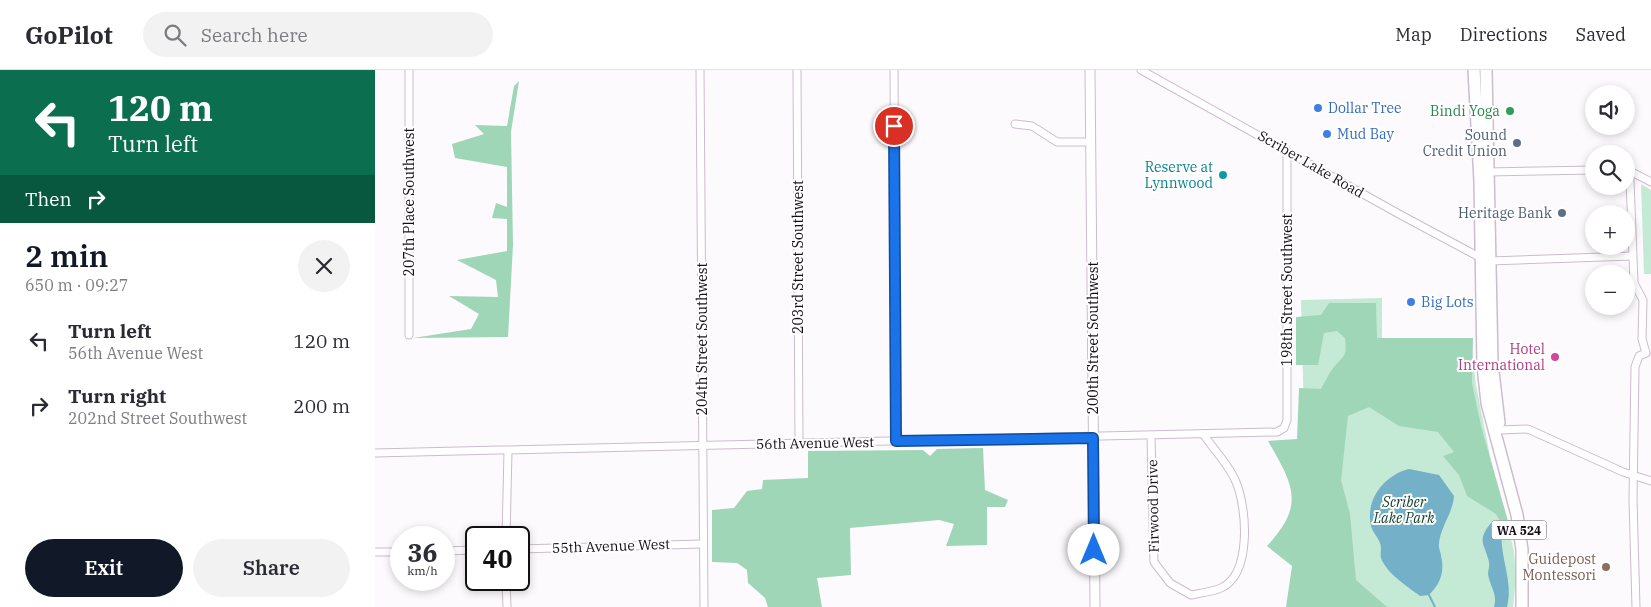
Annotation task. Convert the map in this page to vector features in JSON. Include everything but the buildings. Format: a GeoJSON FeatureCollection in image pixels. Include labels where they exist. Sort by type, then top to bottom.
{"type":"FeatureCollection","features":[{"type":"Feature","properties":{"kind":"main road"},"geometry":{"type":"LineString","coordinates":[[1474,70],[1478,159],[1486,259],[1483,366],[1487,403],[1499,454]]}},
{"type":"Feature","properties":{"kind":"main road","name":"WA 524"},"geometry":{"type":"LineString","coordinates":[[1486,70],[1488,172],[1486,259],[1494,391],[1501,430],[1499,454],[1517,514],[1522,550],[1521,607]]}},
{"type":"Feature","properties":{"kind":"main road"},"geometry":{"type":"LineString","coordinates":[[1475,89],[1480,92],[1486,103]]}},
{"type":"Feature","properties":{"kind":"main road"},"geometry":{"type":"LineString","coordinates":[[1478,159],[1481,160],[1485,170],[1488,172]]}},
{"type":"Feature","properties":{"kind":"main road"},"geometry":{"type":"LineString","coordinates":[[1487,403],[1491,407],[1496,426],[1501,430]]}},
{"type":"Feature","properties":{"kind":"street","name":"207th Place Southwest"},"geometry":{"type":"LineString","coordinates":[[409,70],[409,335]]}},
{"type":"Feature","properties":{"kind":"street","name":"204th Street Southwest"},"geometry":{"type":"LineString","coordinates":[[700,70],[702,544],[704,607]]}},
{"type":"Feature","properties":{"kind":"street","name":"203rd Street Southwest"},"geometry":{"type":"LineString","coordinates":[[797,70],[799,444]]}},
{"type":"Feature","properties":{"kind":"street"},"geometry":{"type":"LineString","coordinates":[[894,70],[896,441]]}},
{"type":"Feature","properties":{"kind":"street","name":"Scriber Lake Road"},"geometry":{"type":"LineString","coordinates":[[1141,70],[1486,259]]}},
{"type":"Feature","properties":{"kind":"street","name":"200th Street Southwest"},"geometry":{"type":"LineString","coordinates":[[1091,71],[1095,607]]}},
{"type":"Feature","properties":{"kind":"street"},"geometry":{"type":"LineString","coordinates":[[1015,124],[1032,126],[1057,142],[1091,142]]}},
{"type":"Feature","properties":{"kind":"street","name":"198th Street Southwest"},"geometry":{"type":"LineString","coordinates":[[1285,428],[1287,420],[1287,151]]}},
{"type":"Feature","properties":{"kind":"street"},"geometry":{"type":"LineString","coordinates":[[1488,172],[1585,170]]}},
{"type":"Feature","properties":{"kind":"street"},"geometry":{"type":"LineString","coordinates":[[1635,173],[1651,182]]}},
{"type":"Feature","properties":{"kind":"street"},"geometry":{"type":"LineString","coordinates":[[1630,195],[1634,283],[1643,300],[1642,339],[1646,353],[1639,356],[1635,367],[1636,607]]}},
{"type":"Feature","properties":{"kind":"street"},"geometry":{"type":"LineString","coordinates":[[1486,259],[1632,256]]}},
{"type":"Feature","properties":{"kind":"street","name":"56th Avenue West"},"geometry":{"type":"LineString","coordinates":[[375,453],[1204,435],[1277,432],[1285,428]]}},
{"type":"Feature","properties":{"kind":"street"},"geometry":{"type":"LineString","coordinates":[[1501,430],[1528,429],[1635,477],[1651,481]]}},
{"type":"Feature","properties":{"kind":"street","name":"Firwood Drive"},"geometry":{"type":"LineString","coordinates":[[1151,436],[1154,562],[1170,583],[1191,595],[1222,588],[1234,577],[1244,548],[1244,508],[1236,481],[1204,435]]}},
{"type":"Feature","properties":{"kind":"street"},"geometry":{"type":"LineString","coordinates":[[506,526],[508,451]]}},
{"type":"Feature","properties":{"kind":"street","name":"55th Avenue West"},"geometry":{"type":"LineString","coordinates":[[530,549],[702,544]]}},
{"type":"Feature","properties":{"kind":"street"},"geometry":{"type":"LineString","coordinates":[[375,552],[390,552]]}},
{"type":"Feature","properties":{"kind":"street"},"geometry":{"type":"LineString","coordinates":[[506,591],[507,607]]}},
{"type":"Feature","properties":{"kind":"green space"},"geometry":{"type":"Polygon","coordinates":[[[519,81],[511,132],[513,245],[508,337],[413,338],[471,329],[479,314],[449,296],[498,297],[496,280],[457,260],[507,251],[507,219],[492,218],[496,203],[507,207],[507,167],[455,158],[452,144],[484,134],[475,125],[507,126],[514,86],[519,81]]]}},
{"type":"Feature","properties":{"kind":"green space"},"geometry":{"type":"Polygon","coordinates":[[[1641,184],[1651,190],[1651,274],[1644,274],[1641,184]]]}},
{"type":"Feature","properties":{"kind":"green space","name":"Scriber Lake Park"},"geometry":{"type":"Polygon","coordinates":[[[1382,298],[1382,343],[1472,351],[1476,385],[1490,456],[1514,551],[1516,579],[1513,607],[1309,607],[1301,300],[1382,298]]]}},
{"type":"Feature","properties":{"kind":"green space"},"geometry":{"type":"Polygon","coordinates":[[[1329,303],[1376,303],[1377,338],[1473,338],[1472,383],[1481,426],[1510,528],[1506,532],[1496,514],[1467,496],[1459,475],[1443,456],[1454,452],[1438,432],[1399,426],[1369,407],[1348,416],[1341,480],[1350,514],[1356,580],[1387,607],[1286,607],[1292,566],[1267,546],[1287,518],[1291,506],[1289,482],[1268,441],[1297,439],[1299,388],[1321,389],[1330,372],[1343,357],[1346,349],[1345,338],[1337,331],[1324,333],[1318,365],[1296,365],[1296,317],[1321,315],[1329,303]]]}},
{"type":"Feature","properties":{"kind":"green space"},"geometry":{"type":"Polygon","coordinates":[[[983,448],[985,490],[1008,500],[1005,507],[987,507],[987,545],[946,546],[954,524],[939,520],[850,528],[851,575],[817,578],[822,607],[768,607],[765,598],[748,583],[747,570],[737,563],[712,562],[712,510],[734,508],[747,491],[762,489],[763,480],[808,478],[808,451],[923,450],[930,456],[937,449],[983,448]]]}},
{"type":"Feature","properties":{"kind":"water"},"geometry":{"type":"Polygon","coordinates":[[[1409,469],[1439,475],[1454,496],[1440,538],[1441,577],[1429,595],[1420,596],[1388,569],[1381,558],[1380,543],[1371,526],[1371,507],[1378,490],[1392,477],[1409,469]]]}},
{"type":"Feature","properties":{"kind":"water"},"geometry":{"type":"Polygon","coordinates":[[[1491,523],[1497,524],[1502,531],[1509,588],[1507,607],[1494,607],[1494,594],[1488,574],[1489,564],[1483,542],[1486,529],[1491,523]]]}},
{"type":"Feature","properties":{"kind":"waterway"},"geometry":{"type":"LineString","coordinates":[[1429,595],[1435,607]]}},
{"type":"Feature","properties":{"kind":"place","name":"Dollar Tree"},"geometry":{"type":"Point","coordinates":[1318,108]}},
{"type":"Feature","properties":{"kind":"place","name":"Bindi Yoga"},"geometry":{"type":"Point","coordinates":[1510,111]}},
{"type":"Feature","properties":{"kind":"place","name":"Mud Bay"},"geometry":{"type":"Point","coordinates":[1327,134]}},
{"type":"Feature","properties":{"kind":"place","name":"Sound Credit Union"},"geometry":{"type":"Point","coordinates":[1517,143]}},
{"type":"Feature","properties":{"kind":"place","name":"Reserve at Lynnwood"},"geometry":{"type":"Point","coordinates":[1223,175]}},
{"type":"Feature","properties":{"kind":"place","name":"Heritage Bank"},"geometry":{"type":"Point","coordinates":[1562,213]}},
{"type":"Feature","properties":{"kind":"place","name":"Big Lots"},"geometry":{"type":"Point","coordinates":[1411,302]}},
{"type":"Feature","properties":{"kind":"place","name":"Hotel International"},"geometry":{"type":"Point","coordinates":[1555,357]}},
{"type":"Feature","properties":{"kind":"place","name":"Guidepost Montessori"},"geometry":{"type":"Point","coordinates":[1606,567]}},
{"type":"Feature","properties":{"kind":"route"},"geometry":{"type":"LineString","coordinates":[[894,126],[896,441],[1093,438],[1094,550]]}}]}
